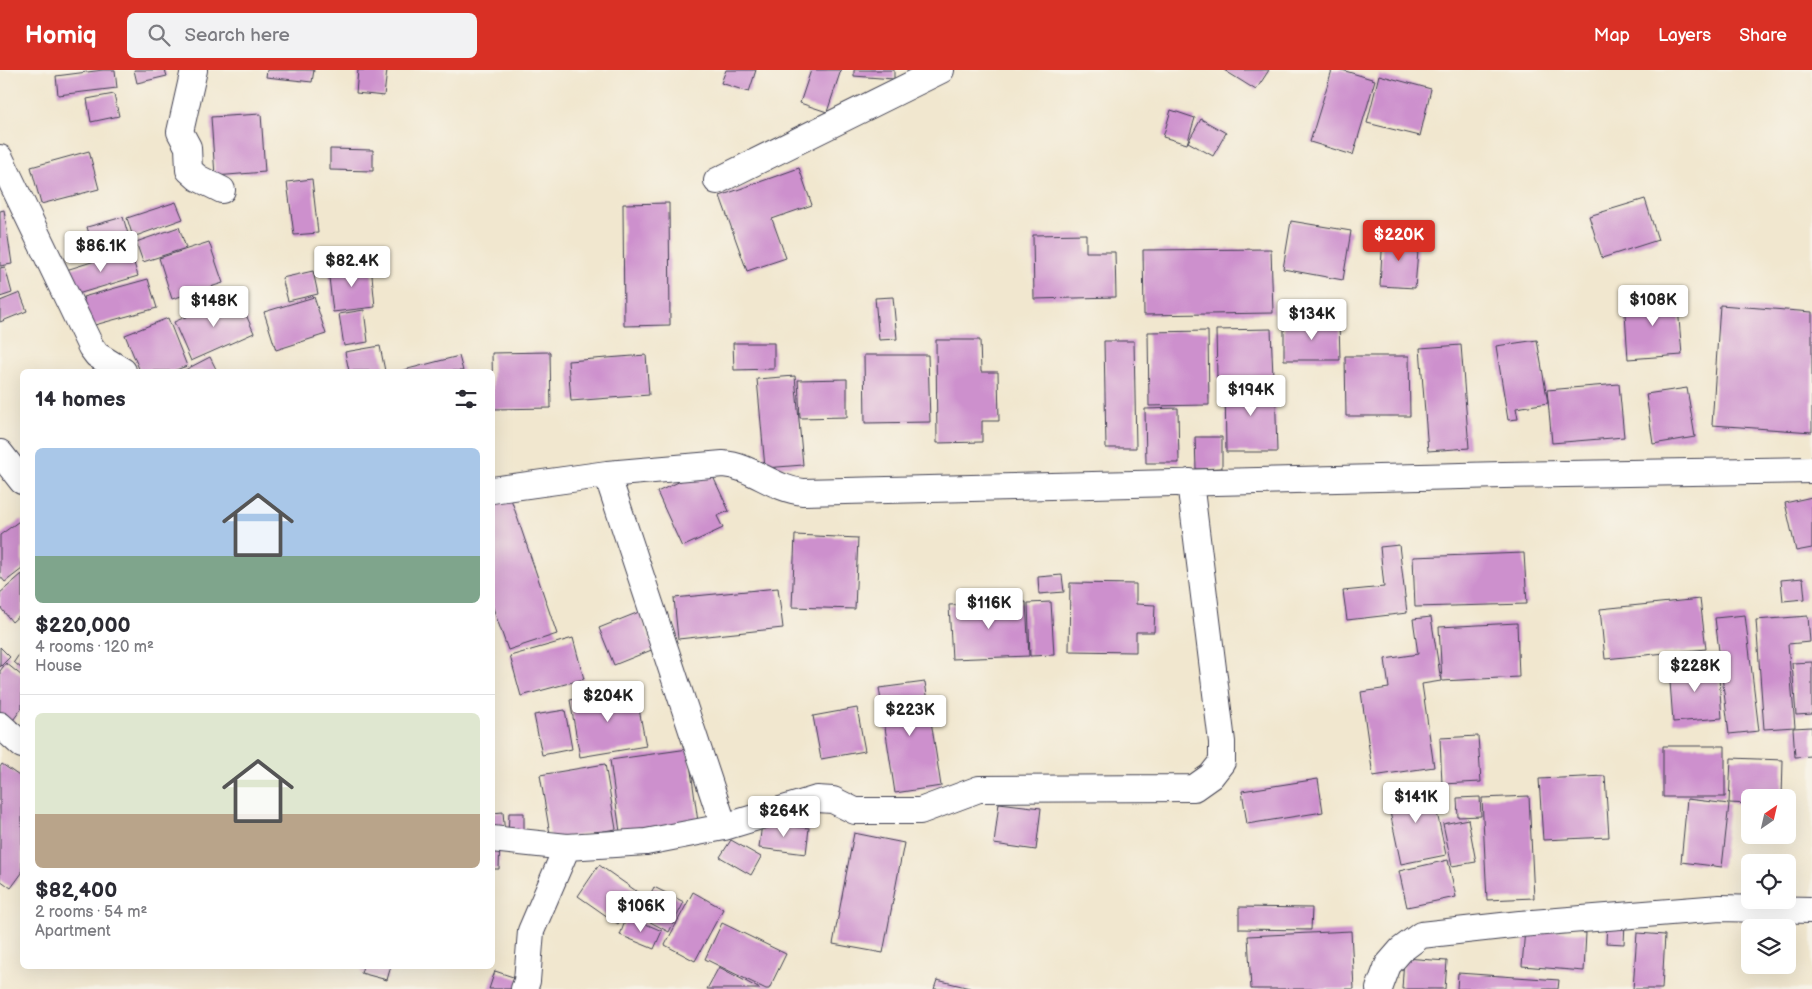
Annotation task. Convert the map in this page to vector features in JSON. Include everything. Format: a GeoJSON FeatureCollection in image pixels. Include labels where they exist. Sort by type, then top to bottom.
{"type":"FeatureCollection","features":[{"type":"Feature","properties":{"kind":"street"},"geometry":{"type":"LineString","coordinates":[[194,70],[180,132],[188,147],[189,170],[198,178],[222,190]]}},
{"type":"Feature","properties":{"kind":"street"},"geometry":{"type":"LineString","coordinates":[[717,182],[941,70]]}},
{"type":"Feature","properties":{"kind":"street"},"geometry":{"type":"LineString","coordinates":[[0,158],[91,347],[97,355],[119,369]]}},
{"type":"Feature","properties":{"kind":"street"},"geometry":{"type":"LineString","coordinates":[[0,453],[20,478]]}},
{"type":"Feature","properties":{"kind":"street"},"geometry":{"type":"LineString","coordinates":[[495,490],[607,474],[723,464],[732,464],[779,487],[804,492],[1503,475],[1812,470]]}},
{"type":"Feature","properties":{"kind":"street"},"geometry":{"type":"LineString","coordinates":[[607,474],[724,827]]}},
{"type":"Feature","properties":{"kind":"street"},"geometry":{"type":"LineString","coordinates":[[495,839],[567,847],[646,842],[724,827],[817,799],[833,800],[855,811],[920,811],[980,789],[1194,788],[1211,776],[1222,762],[1222,742],[1190,482]]}},
{"type":"Feature","properties":{"kind":"street"},"geometry":{"type":"LineString","coordinates":[[0,725],[20,743]]}},
{"type":"Feature","properties":{"kind":"street"},"geometry":{"type":"LineString","coordinates":[[524,989],[527,981],[531,931],[567,847]]}},
{"type":"Feature","properties":{"kind":"street"},"geometry":{"type":"LineString","coordinates":[[1379,989],[1388,965],[1401,950],[1420,935],[1520,924],[1720,908],[1812,910]]}},
{"type":"Feature","properties":{"kind":"building"},"geometry":{"type":"Polygon","coordinates":[[[115,70],[117,88],[58,95],[56,76],[115,70]]]}},
{"type":"Feature","properties":{"kind":"building"},"geometry":{"type":"Polygon","coordinates":[[[134,70],[165,70],[167,76],[137,83],[134,70]]]}},
{"type":"Feature","properties":{"kind":"building"},"geometry":{"type":"Polygon","coordinates":[[[267,70],[314,70],[312,82],[266,77],[267,70]]]}},
{"type":"Feature","properties":{"kind":"building"},"geometry":{"type":"Polygon","coordinates":[[[358,70],[387,70],[384,96],[356,93],[358,70]]]}},
{"type":"Feature","properties":{"kind":"building"},"geometry":{"type":"Polygon","coordinates":[[[726,70],[756,70],[749,92],[721,83],[726,70]]]}},
{"type":"Feature","properties":{"kind":"building"},"geometry":{"type":"Polygon","coordinates":[[[811,70],[841,70],[827,112],[800,103],[811,70]]]}},
{"type":"Feature","properties":{"kind":"building"},"geometry":{"type":"Polygon","coordinates":[[[854,70],[894,70],[894,79],[854,76],[854,70]]]}},
{"type":"Feature","properties":{"kind":"building"},"geometry":{"type":"Polygon","coordinates":[[[1224,70],[1269,70],[1256,90],[1224,70]]]}},
{"type":"Feature","properties":{"kind":"building"},"geometry":{"type":"Polygon","coordinates":[[[1332,70],[1342,70],[1375,80],[1353,155],[1310,142],[1332,70]]]}},
{"type":"Feature","properties":{"kind":"building"},"geometry":{"type":"Polygon","coordinates":[[[1379,75],[1431,89],[1420,136],[1367,123],[1379,75]]]}},
{"type":"Feature","properties":{"kind":"building"},"geometry":{"type":"Polygon","coordinates":[[[114,94],[119,116],[91,122],[87,99],[114,94]]]}},
{"type":"Feature","properties":{"kind":"building"},"geometry":{"type":"Polygon","coordinates":[[[1171,110],[1195,118],[1187,144],[1163,137],[1171,110]]]}},
{"type":"Feature","properties":{"kind":"building"},"geometry":{"type":"Polygon","coordinates":[[[261,114],[265,172],[215,176],[211,117],[261,114]]]}},
{"type":"Feature","properties":{"kind":"building"},"geometry":{"type":"Polygon","coordinates":[[[1201,119],[1226,133],[1213,156],[1188,142],[1201,119]]]}},
{"type":"Feature","properties":{"kind":"building"},"geometry":{"type":"Polygon","coordinates":[[[330,149],[373,150],[373,171],[330,170],[330,149]]]}},
{"type":"Feature","properties":{"kind":"building"},"geometry":{"type":"Polygon","coordinates":[[[89,151],[99,189],[41,204],[31,167],[89,151]]]}},
{"type":"Feature","properties":{"kind":"building"},"geometry":{"type":"Polygon","coordinates":[[[799,168],[812,205],[772,219],[786,258],[747,271],[720,196],[799,168]]]}},
{"type":"Feature","properties":{"kind":"building"},"geometry":{"type":"Polygon","coordinates":[[[312,179],[318,233],[294,235],[287,182],[312,179]]]}},
{"type":"Feature","properties":{"kind":"building"},"geometry":{"type":"Polygon","coordinates":[[[1645,199],[1658,240],[1602,258],[1589,216],[1645,199]]]}},
{"type":"Feature","properties":{"kind":"building"},"geometry":{"type":"Polygon","coordinates":[[[176,202],[183,219],[133,237],[127,218],[176,202]]]}},
{"type":"Feature","properties":{"kind":"building"},"geometry":{"type":"Polygon","coordinates":[[[669,203],[670,325],[624,326],[623,204],[669,203]]]}},
{"type":"Feature","properties":{"kind":"building"},"geometry":{"type":"Polygon","coordinates":[[[4,210],[12,264],[0,266],[0,211],[4,210]]]}},
{"type":"Feature","properties":{"kind":"building"},"geometry":{"type":"Polygon","coordinates":[[[123,217],[131,244],[95,254],[87,227],[123,217]]]}},
{"type":"Feature","properties":{"kind":"building"},"geometry":{"type":"Polygon","coordinates":[[[1291,221],[1351,231],[1343,280],[1283,269],[1291,221]]]}},
{"type":"Feature","properties":{"kind":"building"},"geometry":{"type":"Polygon","coordinates":[[[179,227],[186,248],[143,262],[136,242],[179,227]]]}},
{"type":"Feature","properties":{"kind":"building"},"geometry":{"type":"Polygon","coordinates":[[[1086,234],[1086,252],[1115,252],[1116,297],[1034,299],[1033,235],[1086,234]]]}},
{"type":"Feature","properties":{"kind":"building"},"geometry":{"type":"Polygon","coordinates":[[[1383,235],[1419,238],[1415,288],[1380,286],[1383,235]]]}},
{"type":"Feature","properties":{"kind":"building"},"geometry":{"type":"Polygon","coordinates":[[[209,242],[223,283],[172,299],[159,258],[209,242]]]}},
{"type":"Feature","properties":{"kind":"building"},"geometry":{"type":"Polygon","coordinates":[[[1271,249],[1273,313],[1144,315],[1143,250],[1271,249]]]}},
{"type":"Feature","properties":{"kind":"building"},"geometry":{"type":"Polygon","coordinates":[[[130,250],[138,276],[71,296],[63,271],[130,250]]]}},
{"type":"Feature","properties":{"kind":"building"},"geometry":{"type":"Polygon","coordinates":[[[371,265],[375,307],[333,312],[328,269],[371,265]]]}},
{"type":"Feature","properties":{"kind":"building"},"geometry":{"type":"Polygon","coordinates":[[[5,267],[12,293],[0,297],[0,268],[5,267]]]}},
{"type":"Feature","properties":{"kind":"building"},"geometry":{"type":"Polygon","coordinates":[[[313,271],[318,294],[288,301],[282,278],[313,271]]]}},
{"type":"Feature","properties":{"kind":"building"},"geometry":{"type":"Polygon","coordinates":[[[148,279],[157,308],[91,326],[83,297],[148,279]]]}},
{"type":"Feature","properties":{"kind":"building"},"geometry":{"type":"Polygon","coordinates":[[[20,293],[27,311],[0,322],[0,301],[20,293]]]}},
{"type":"Feature","properties":{"kind":"building"},"geometry":{"type":"Polygon","coordinates":[[[237,294],[254,333],[191,361],[174,322],[237,294]]]}},
{"type":"Feature","properties":{"kind":"building"},"geometry":{"type":"Polygon","coordinates":[[[1677,295],[1682,355],[1628,359],[1624,299],[1677,295]]]}},
{"type":"Feature","properties":{"kind":"building"},"geometry":{"type":"Polygon","coordinates":[[[314,297],[326,334],[276,350],[264,312],[314,297]]]}},
{"type":"Feature","properties":{"kind":"building"},"geometry":{"type":"Polygon","coordinates":[[[893,297],[897,339],[879,340],[875,298],[893,297]]]}},
{"type":"Feature","properties":{"kind":"building"},"geometry":{"type":"Polygon","coordinates":[[[1720,305],[1812,312],[1812,432],[1712,425],[1720,305]]]}},
{"type":"Feature","properties":{"kind":"building"},"geometry":{"type":"Polygon","coordinates":[[[364,310],[368,342],[344,346],[339,314],[364,310]]]}},
{"type":"Feature","properties":{"kind":"building"},"geometry":{"type":"Polygon","coordinates":[[[168,318],[187,366],[179,369],[139,369],[125,335],[168,318]]]}},
{"type":"Feature","properties":{"kind":"building"},"geometry":{"type":"Polygon","coordinates":[[[1284,321],[1339,321],[1340,360],[1284,360],[1284,321]]]}},
{"type":"Feature","properties":{"kind":"building"},"geometry":{"type":"Polygon","coordinates":[[[1271,329],[1273,377],[1217,378],[1216,330],[1271,329]]]}},
{"type":"Feature","properties":{"kind":"building"},"geometry":{"type":"Polygon","coordinates":[[[1208,331],[1209,405],[1149,406],[1148,332],[1208,331]]]}},
{"type":"Feature","properties":{"kind":"building"},"geometry":{"type":"Polygon","coordinates":[[[936,340],[980,340],[981,372],[998,372],[999,421],[982,421],[982,442],[937,443],[936,340]]]}},
{"type":"Feature","properties":{"kind":"building"},"geometry":{"type":"Polygon","coordinates":[[[1537,340],[1548,403],[1516,408],[1518,419],[1508,420],[1496,346],[1537,340]]]}},
{"type":"Feature","properties":{"kind":"building"},"geometry":{"type":"Polygon","coordinates":[[[1104,341],[1134,341],[1136,448],[1106,448],[1104,341]]]}},
{"type":"Feature","properties":{"kind":"building"},"geometry":{"type":"Polygon","coordinates":[[[733,343],[774,343],[774,369],[734,370],[733,343]]]}},
{"type":"Feature","properties":{"kind":"building"},"geometry":{"type":"Polygon","coordinates":[[[1461,345],[1469,448],[1428,451],[1420,348],[1461,345]]]}},
{"type":"Feature","properties":{"kind":"building"},"geometry":{"type":"Polygon","coordinates":[[[380,346],[385,369],[349,369],[345,352],[380,346]]]}},
{"type":"Feature","properties":{"kind":"building"},"geometry":{"type":"Polygon","coordinates":[[[550,352],[551,408],[495,409],[495,369],[492,369],[492,353],[550,352]]]}},
{"type":"Feature","properties":{"kind":"building"},"geometry":{"type":"Polygon","coordinates":[[[646,355],[649,395],[571,401],[568,361],[646,355]]]}},
{"type":"Feature","properties":{"kind":"building"},"geometry":{"type":"Polygon","coordinates":[[[864,355],[928,355],[930,422],[865,423],[864,355]]]}},
{"type":"Feature","properties":{"kind":"building"},"geometry":{"type":"Polygon","coordinates":[[[459,356],[462,369],[408,369],[459,356]]]}},
{"type":"Feature","properties":{"kind":"building"},"geometry":{"type":"Polygon","coordinates":[[[1345,356],[1409,356],[1410,416],[1346,416],[1345,356]]]}},
{"type":"Feature","properties":{"kind":"building"},"geometry":{"type":"Polygon","coordinates":[[[210,357],[216,369],[187,369],[210,357]]]}},
{"type":"Feature","properties":{"kind":"building"},"geometry":{"type":"Polygon","coordinates":[[[795,376],[803,465],[765,468],[757,379],[795,376]]]}},
{"type":"Feature","properties":{"kind":"building"},"geometry":{"type":"Polygon","coordinates":[[[847,379],[847,417],[800,418],[798,380],[847,379]]]}},
{"type":"Feature","properties":{"kind":"building"},"geometry":{"type":"Polygon","coordinates":[[[1225,382],[1275,382],[1277,452],[1226,452],[1225,382]]]}},
{"type":"Feature","properties":{"kind":"building"},"geometry":{"type":"Polygon","coordinates":[[[1619,384],[1624,437],[1552,443],[1547,390],[1619,384]]]}},
{"type":"Feature","properties":{"kind":"building"},"geometry":{"type":"Polygon","coordinates":[[[1687,388],[1695,437],[1653,444],[1646,394],[1687,388]]]}},
{"type":"Feature","properties":{"kind":"building"},"geometry":{"type":"Polygon","coordinates":[[[1178,408],[1179,463],[1146,463],[1145,409],[1178,408]]]}},
{"type":"Feature","properties":{"kind":"building"},"geometry":{"type":"Polygon","coordinates":[[[1195,437],[1222,437],[1222,468],[1196,469],[1195,437]]]}},
{"type":"Feature","properties":{"kind":"building"},"geometry":{"type":"Polygon","coordinates":[[[709,468],[729,511],[717,516],[723,528],[682,547],[657,492],[709,468]]]}},
{"type":"Feature","properties":{"kind":"building"},"geometry":{"type":"Polygon","coordinates":[[[510,496],[557,634],[508,650],[495,613],[495,501],[510,496]]]}},
{"type":"Feature","properties":{"kind":"building"},"geometry":{"type":"Polygon","coordinates":[[[1812,497],[1812,548],[1796,551],[1785,503],[1812,497]]]}},
{"type":"Feature","properties":{"kind":"building"},"geometry":{"type":"Polygon","coordinates":[[[20,520],[20,571],[5,582],[0,576],[0,535],[20,520]]]}},
{"type":"Feature","properties":{"kind":"building"},"geometry":{"type":"Polygon","coordinates":[[[795,535],[858,538],[855,609],[792,607],[795,535]]]}},
{"type":"Feature","properties":{"kind":"building"},"geometry":{"type":"Polygon","coordinates":[[[1399,545],[1407,613],[1347,620],[1343,591],[1384,587],[1380,547],[1399,545]]]}},
{"type":"Feature","properties":{"kind":"building"},"geometry":{"type":"Polygon","coordinates":[[[1524,553],[1527,604],[1415,607],[1413,557],[1524,553]]]}},
{"type":"Feature","properties":{"kind":"building"},"geometry":{"type":"Polygon","coordinates":[[[1062,575],[1064,592],[1039,594],[1038,577],[1062,575]]]}},
{"type":"Feature","properties":{"kind":"building"},"geometry":{"type":"Polygon","coordinates":[[[20,576],[20,615],[12,622],[0,607],[0,593],[20,576]]]}},
{"type":"Feature","properties":{"kind":"building"},"geometry":{"type":"Polygon","coordinates":[[[1803,578],[1805,599],[1783,601],[1781,580],[1803,578]]]}},
{"type":"Feature","properties":{"kind":"building"},"geometry":{"type":"Polygon","coordinates":[[[1070,583],[1136,584],[1136,604],[1155,605],[1154,632],[1136,632],[1136,652],[1069,651],[1070,583]]]}},
{"type":"Feature","properties":{"kind":"building"},"geometry":{"type":"Polygon","coordinates":[[[778,588],[783,628],[678,639],[674,598],[778,588]]]}},
{"type":"Feature","properties":{"kind":"building"},"geometry":{"type":"Polygon","coordinates":[[[1700,599],[1706,649],[1605,659],[1600,609],[1700,599]]]}},
{"type":"Feature","properties":{"kind":"building"},"geometry":{"type":"Polygon","coordinates":[[[1026,602],[1029,656],[952,659],[949,605],[1026,602]]]}},
{"type":"Feature","properties":{"kind":"building"},"geometry":{"type":"Polygon","coordinates":[[[1051,602],[1054,655],[1030,656],[1028,603],[1051,602]]]}},
{"type":"Feature","properties":{"kind":"building"},"geometry":{"type":"Polygon","coordinates":[[[639,612],[654,649],[614,665],[599,628],[639,612]]]}},
{"type":"Feature","properties":{"kind":"building"},"geometry":{"type":"Polygon","coordinates":[[[1745,615],[1759,731],[1729,734],[1715,618],[1745,615]]]}},
{"type":"Feature","properties":{"kind":"building"},"geometry":{"type":"Polygon","coordinates":[[[1808,616],[1810,642],[1788,644],[1795,727],[1764,729],[1756,620],[1808,616]]]}},
{"type":"Feature","properties":{"kind":"building"},"geometry":{"type":"Polygon","coordinates":[[[1431,617],[1441,681],[1422,684],[1434,767],[1373,776],[1361,692],[1389,688],[1385,659],[1418,654],[1413,619],[1431,617]]]}},
{"type":"Feature","properties":{"kind":"building"},"geometry":{"type":"Polygon","coordinates":[[[1517,623],[1519,677],[1442,681],[1439,627],[1517,623]]]}},
{"type":"Feature","properties":{"kind":"building"},"geometry":{"type":"Polygon","coordinates":[[[573,638],[584,679],[521,696],[510,656],[573,638]]]}},
{"type":"Feature","properties":{"kind":"building"},"geometry":{"type":"Polygon","coordinates":[[[0,647],[10,657],[0,667],[0,647]]]}},
{"type":"Feature","properties":{"kind":"building"},"geometry":{"type":"Polygon","coordinates":[[[20,653],[20,667],[14,662],[20,653]]]}},
{"type":"Feature","properties":{"kind":"building"},"geometry":{"type":"Polygon","coordinates":[[[1812,662],[1812,714],[1796,715],[1792,663],[1812,662]]]}},
{"type":"Feature","properties":{"kind":"building"},"geometry":{"type":"Polygon","coordinates":[[[6,663],[20,674],[20,711],[8,727],[0,720],[0,671],[6,663]]]}},
{"type":"Feature","properties":{"kind":"building"},"geometry":{"type":"Polygon","coordinates":[[[1718,665],[1722,718],[1673,722],[1669,668],[1718,665]]]}},
{"type":"Feature","properties":{"kind":"building"},"geometry":{"type":"Polygon","coordinates":[[[925,682],[941,786],[895,793],[879,688],[925,682]]]}},
{"type":"Feature","properties":{"kind":"building"},"geometry":{"type":"Polygon","coordinates":[[[635,688],[646,746],[580,757],[570,700],[635,688]]]}},
{"type":"Feature","properties":{"kind":"building"},"geometry":{"type":"Polygon","coordinates":[[[857,708],[865,751],[821,759],[813,716],[857,708]]]}},
{"type":"Feature","properties":{"kind":"building"},"geometry":{"type":"Polygon","coordinates":[[[565,710],[572,749],[542,755],[534,715],[565,710]]]}},
{"type":"Feature","properties":{"kind":"building"},"geometry":{"type":"Polygon","coordinates":[[[1812,727],[1812,756],[1795,757],[1793,728],[1812,727]]]}},
{"type":"Feature","properties":{"kind":"building"},"geometry":{"type":"Polygon","coordinates":[[[1478,736],[1481,782],[1442,784],[1440,738],[1478,736]]]}},
{"type":"Feature","properties":{"kind":"building"},"geometry":{"type":"Polygon","coordinates":[[[1663,746],[1725,746],[1725,797],[1663,797],[1663,746]]]}},
{"type":"Feature","properties":{"kind":"building"},"geometry":{"type":"Polygon","coordinates":[[[688,749],[698,822],[620,832],[610,760],[688,749]]]}},
{"type":"Feature","properties":{"kind":"building"},"geometry":{"type":"Polygon","coordinates":[[[1731,758],[1783,760],[1782,789],[1741,789],[1741,804],[1729,803],[1731,758]]]}},
{"type":"Feature","properties":{"kind":"building"},"geometry":{"type":"Polygon","coordinates":[[[2,764],[20,777],[20,876],[11,888],[0,880],[0,767],[2,764]]]}},
{"type":"Feature","properties":{"kind":"building"},"geometry":{"type":"Polygon","coordinates":[[[605,764],[616,829],[551,840],[540,775],[605,764]]]}},
{"type":"Feature","properties":{"kind":"building"},"geometry":{"type":"Polygon","coordinates":[[[1605,776],[1609,837],[1543,840],[1539,779],[1605,776]]]}},
{"type":"Feature","properties":{"kind":"building"},"geometry":{"type":"Polygon","coordinates":[[[1318,779],[1323,812],[1247,824],[1242,791],[1318,779]]]}},
{"type":"Feature","properties":{"kind":"building"},"geometry":{"type":"Polygon","coordinates":[[[1431,784],[1446,855],[1401,864],[1386,793],[1431,784]]]}},
{"type":"Feature","properties":{"kind":"building"},"geometry":{"type":"Polygon","coordinates":[[[1529,796],[1534,898],[1487,900],[1482,798],[1529,796]]]}},
{"type":"Feature","properties":{"kind":"building"},"geometry":{"type":"Polygon","coordinates":[[[1480,797],[1481,816],[1458,817],[1457,798],[1480,797]]]}},
{"type":"Feature","properties":{"kind":"building"},"geometry":{"type":"Polygon","coordinates":[[[1687,799],[1729,804],[1722,867],[1681,862],[1687,799]]]}},
{"type":"Feature","properties":{"kind":"building"},"geometry":{"type":"Polygon","coordinates":[[[999,803],[1041,808],[1036,850],[994,844],[999,803]]]}},
{"type":"Feature","properties":{"kind":"building"},"geometry":{"type":"Polygon","coordinates":[[[503,812],[505,835],[495,836],[495,813],[503,812]]]}},
{"type":"Feature","properties":{"kind":"building"},"geometry":{"type":"Polygon","coordinates":[[[509,813],[524,813],[524,838],[508,837],[509,813]]]}},
{"type":"Feature","properties":{"kind":"building"},"geometry":{"type":"Polygon","coordinates":[[[1468,819],[1476,862],[1452,866],[1443,824],[1468,819]]]}},
{"type":"Feature","properties":{"kind":"building"},"geometry":{"type":"Polygon","coordinates":[[[762,823],[809,828],[806,854],[759,848],[762,823]]]}},
{"type":"Feature","properties":{"kind":"building"},"geometry":{"type":"Polygon","coordinates":[[[854,833],[904,843],[883,953],[833,944],[854,833]]]}},
{"type":"Feature","properties":{"kind":"building"},"geometry":{"type":"Polygon","coordinates":[[[495,840],[500,840],[499,869],[495,869],[495,840]]]}},
{"type":"Feature","properties":{"kind":"building"},"geometry":{"type":"Polygon","coordinates":[[[731,840],[761,857],[751,875],[720,857],[731,840]]]}},
{"type":"Feature","properties":{"kind":"building"},"geometry":{"type":"Polygon","coordinates":[[[1448,860],[1456,897],[1407,907],[1399,871],[1448,860]]]}},
{"type":"Feature","properties":{"kind":"building"},"geometry":{"type":"Polygon","coordinates":[[[599,865],[639,893],[618,924],[578,896],[599,865]]]}},
{"type":"Feature","properties":{"kind":"building"},"geometry":{"type":"Polygon","coordinates":[[[654,887],[684,902],[669,932],[639,916],[654,887]]]}},
{"type":"Feature","properties":{"kind":"building"},"geometry":{"type":"Polygon","coordinates":[[[693,892],[723,909],[695,961],[665,945],[693,892]]]}},
{"type":"Feature","properties":{"kind":"building"},"geometry":{"type":"Polygon","coordinates":[[[1239,907],[1312,908],[1311,930],[1239,929],[1239,907]]]}},
{"type":"Feature","properties":{"kind":"building"},"geometry":{"type":"Polygon","coordinates":[[[627,916],[662,931],[654,949],[620,935],[627,916]]]}},
{"type":"Feature","properties":{"kind":"building"},"geometry":{"type":"Polygon","coordinates":[[[1607,921],[1625,922],[1624,944],[1606,943],[1607,921]]]}},
{"type":"Feature","properties":{"kind":"building"},"geometry":{"type":"Polygon","coordinates":[[[722,923],[786,954],[769,989],[705,959],[722,923]]]}},
{"type":"Feature","properties":{"kind":"building"},"geometry":{"type":"Polygon","coordinates":[[[1525,929],[1586,933],[1584,971],[1522,966],[1525,929]]]}},
{"type":"Feature","properties":{"kind":"building"},"geometry":{"type":"Polygon","coordinates":[[[1351,931],[1354,989],[1251,989],[1248,936],[1351,931]]]}},
{"type":"Feature","properties":{"kind":"building"},"geometry":{"type":"Polygon","coordinates":[[[1637,933],[1665,935],[1662,989],[1633,989],[1637,933]]]}},
{"type":"Feature","properties":{"kind":"building"},"geometry":{"type":"Polygon","coordinates":[[[1404,958],[1447,961],[1445,989],[1402,989],[1404,958]]]}},
{"type":"Feature","properties":{"kind":"building"},"geometry":{"type":"Polygon","coordinates":[[[719,967],[760,989],[707,989],[719,967]]]}},
{"type":"Feature","properties":{"kind":"building"},"geometry":{"type":"Polygon","coordinates":[[[362,969],[390,969],[387,980],[361,973],[362,969]]]}},
{"type":"Feature","properties":{"kind":"building"},"geometry":{"type":"Polygon","coordinates":[[[495,971],[519,979],[516,989],[489,989],[495,971]]]}},
{"type":"Feature","properties":{"kind":"building"},"geometry":{"type":"Polygon","coordinates":[[[1458,973],[1559,980],[1558,989],[1457,989],[1458,973]]]}},
{"type":"Feature","properties":{"kind":"building"},"geometry":{"type":"Polygon","coordinates":[[[937,980],[970,988],[970,989],[934,989],[937,980]]]}}]}
